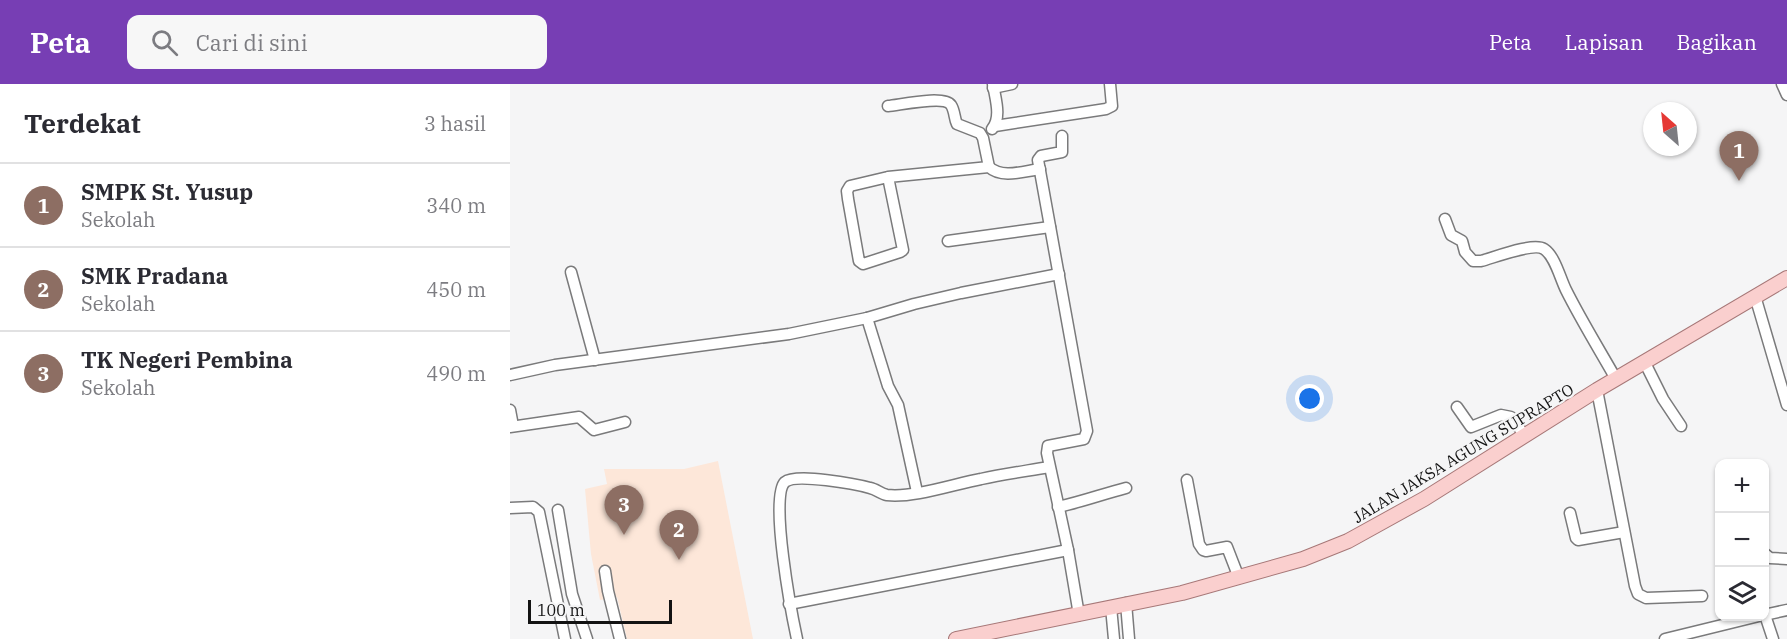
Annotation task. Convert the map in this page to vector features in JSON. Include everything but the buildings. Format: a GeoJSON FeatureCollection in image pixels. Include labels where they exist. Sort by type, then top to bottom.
{"type":"FeatureCollection","features":[{"type":"Feature","properties":{"kind":"main road","name":"JALAN JAKSA AGUNG SUPRAPTO"},"geometry":{"type":"LineString","coordinates":[[956,639],[1182,593],[1303,559],[1348,542],[1424,499],[1597,390],[1787,278]]}},
{"type":"Feature","properties":{"kind":"street"},"geometry":{"type":"LineString","coordinates":[[995,126],[997,115],[993,86],[1012,84]]}},
{"type":"Feature","properties":{"kind":"street"},"geometry":{"type":"LineString","coordinates":[[982,135],[995,126],[1106,109],[1112,106],[1110,84]]}},
{"type":"Feature","properties":{"kind":"street"},"geometry":{"type":"LineString","coordinates":[[1782,84],[1787,95]]}},
{"type":"Feature","properties":{"kind":"street"},"geometry":{"type":"LineString","coordinates":[[888,106],[935,100],[947,101],[951,105],[957,124],[978,131],[982,135],[989,168]]}},
{"type":"Feature","properties":{"kind":"street"},"geometry":{"type":"LineString","coordinates":[[1062,136],[1063,152],[1039,158],[1088,431],[1084,439],[1048,446],[1047,451],[1079,615]]}},
{"type":"Feature","properties":{"kind":"street"},"geometry":{"type":"LineString","coordinates":[[888,177],[903,249],[863,264],[859,261],[848,198],[848,188],[854,184],[888,177],[989,168],[1008,174],[1040,169]]}},
{"type":"Feature","properties":{"kind":"street"},"geometry":{"type":"LineString","coordinates":[[1445,219],[1451,235],[1462,241],[1465,252],[1473,261],[1481,261],[1528,248],[1544,249],[1616,379]]}},
{"type":"Feature","properties":{"kind":"street"},"geometry":{"type":"LineString","coordinates":[[948,241],[1050,227]]}},
{"type":"Feature","properties":{"kind":"street"},"geometry":{"type":"LineString","coordinates":[[571,272],[595,360]]}},
{"type":"Feature","properties":{"kind":"street"},"geometry":{"type":"LineString","coordinates":[[510,375],[555,365],[789,334],[1059,274]]}},
{"type":"Feature","properties":{"kind":"street"},"geometry":{"type":"LineString","coordinates":[[1755,296],[1787,405]]}},
{"type":"Feature","properties":{"kind":"street"},"geometry":{"type":"LineString","coordinates":[[867,318],[888,386],[898,405],[917,492]]}},
{"type":"Feature","properties":{"kind":"street"},"geometry":{"type":"LineString","coordinates":[[1645,363],[1663,399],[1681,426]]}},
{"type":"Feature","properties":{"kind":"street"},"geometry":{"type":"LineString","coordinates":[[1597,390],[1638,594],[1646,598],[1702,596]]}},
{"type":"Feature","properties":{"kind":"street"},"geometry":{"type":"LineString","coordinates":[[1457,407],[1472,427],[1506,414],[1513,419],[1525,436]]}},
{"type":"Feature","properties":{"kind":"street"},"geometry":{"type":"LineString","coordinates":[[510,410],[511,426],[579,417],[594,430],[626,422]]}},
{"type":"Feature","properties":{"kind":"street"},"geometry":{"type":"LineString","coordinates":[[797,639],[789,604],[780,515],[784,483],[798,478],[871,488],[886,495],[917,492],[1049,467]]}},
{"type":"Feature","properties":{"kind":"street"},"geometry":{"type":"LineString","coordinates":[[1187,480],[1199,544],[1206,551],[1227,547],[1239,578]]}},
{"type":"Feature","properties":{"kind":"street"},"geometry":{"type":"LineString","coordinates":[[1058,507],[1126,488]]}},
{"type":"Feature","properties":{"kind":"street"},"geometry":{"type":"LineString","coordinates":[[510,508],[533,507],[539,512],[565,639]]}},
{"type":"Feature","properties":{"kind":"street"},"geometry":{"type":"LineString","coordinates":[[558,510],[572,594],[586,639]]}},
{"type":"Feature","properties":{"kind":"street"},"geometry":{"type":"LineString","coordinates":[[1570,513],[1578,540],[1624,532]]}},
{"type":"Feature","properties":{"kind":"street"},"geometry":{"type":"LineString","coordinates":[[789,604],[1068,550]]}},
{"type":"Feature","properties":{"kind":"street"},"geometry":{"type":"LineString","coordinates":[[1769,557],[1787,559]]}},
{"type":"Feature","properties":{"kind":"street"},"geometry":{"type":"LineString","coordinates":[[606,572],[608,591],[620,639]]}},
{"type":"Feature","properties":{"kind":"street"},"geometry":{"type":"LineString","coordinates":[[1126,603],[1130,639]]}},
{"type":"Feature","properties":{"kind":"street"},"geometry":{"type":"LineString","coordinates":[[1111,607],[1114,639]]}},
{"type":"Feature","properties":{"kind":"street"},"geometry":{"type":"LineString","coordinates":[[1769,614],[1787,610]]}},
{"type":"Feature","properties":{"kind":"street"},"geometry":{"type":"LineString","coordinates":[[1665,639],[1739,621]]}},
{"type":"Feature","properties":{"kind":"street"},"geometry":{"type":"LineString","coordinates":[[1767,621],[1773,639]]}},
{"type":"Feature","properties":{"kind":"shaded area"},"geometry":{"type":"Polygon","coordinates":[[[718,461],[753,639],[627,639],[617,597],[600,600],[591,554],[585,489],[607,484],[604,469],[684,469],[718,461]]]}},
{"type":"Feature","properties":{"kind":"place","name":"SMPK St. Yusup"},"geometry":{"type":"Point","coordinates":[1739,181]}},
{"type":"Feature","properties":{"kind":"place","name":"TK Negeri Pembina"},"geometry":{"type":"Point","coordinates":[624,535]}},
{"type":"Feature","properties":{"kind":"place","name":"SMK Pradana"},"geometry":{"type":"Point","coordinates":[679,560]}}]}
